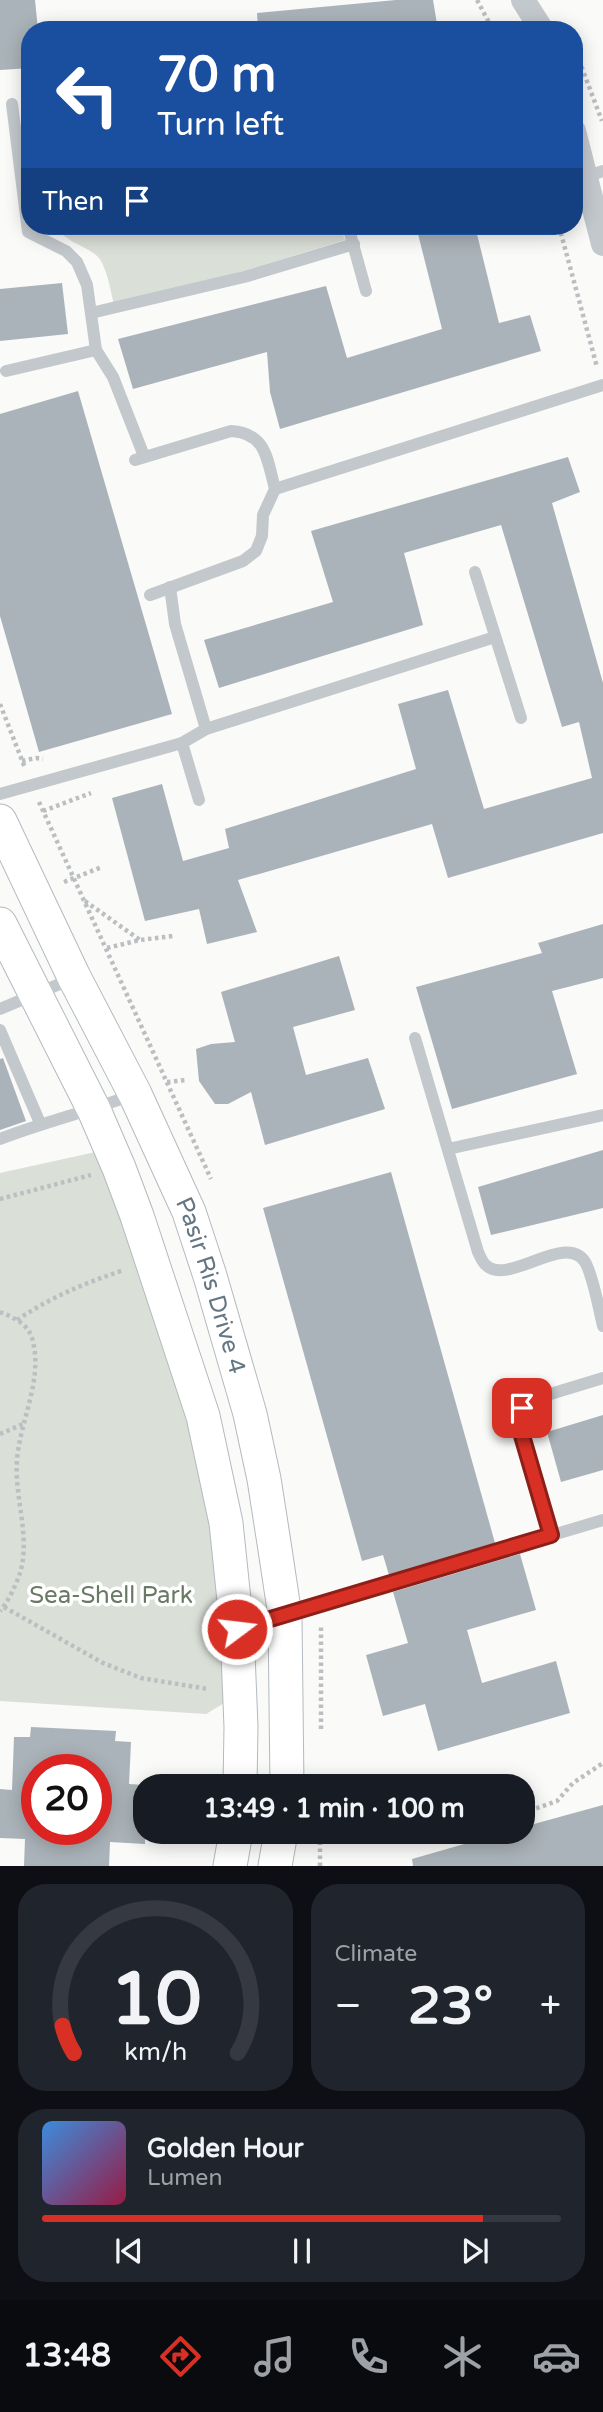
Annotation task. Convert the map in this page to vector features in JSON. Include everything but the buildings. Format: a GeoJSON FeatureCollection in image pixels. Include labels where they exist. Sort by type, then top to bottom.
{"type":"FeatureCollection","features":[{"type":"Feature","properties":{"kind":"street"},"geometry":{"type":"LineString","coordinates":[[523,0],[536,21]]}},
{"type":"Feature","properties":{"kind":"street"},"geometry":{"type":"LineString","coordinates":[[583,149],[595,174],[603,244]]}},
{"type":"Feature","properties":{"kind":"street","name":"Pasir Ris Drive 4"},"geometry":{"type":"LineString","coordinates":[[0,821],[74,977],[135,1094],[189,1212],[250,1414],[264,1479],[285,1616],[287,1774]]}},
{"type":"Feature","properties":{"kind":"street","name":"Pasir Ris Drive 4"},"geometry":{"type":"LineString","coordinates":[[0,924],[119,1168],[203,1416],[226,1523],[237,1629],[240,1774]]}},
{"type":"Feature","properties":{"kind":"street"},"geometry":{"type":"LineString","coordinates":[[230,1866],[234,1844]]}},
{"type":"Feature","properties":{"kind":"street"},"geometry":{"type":"LineString","coordinates":[[275,1866],[279,1844]]}},
{"type":"Feature","properties":{"kind":"lane"},"geometry":{"type":"LineString","coordinates":[[12,104],[21,176]]}},
{"type":"Feature","properties":{"kind":"lane"},"geometry":{"type":"LineString","coordinates":[[34,235],[66,251],[77,262],[86,285],[96,350],[117,386],[140,458],[231,431],[253,435],[261,443],[275,489],[263,515],[262,536],[256,551],[243,561],[149,595]]}},
{"type":"Feature","properties":{"kind":"lane"},"geometry":{"type":"LineString","coordinates":[[351,235],[366,291]]}},
{"type":"Feature","properties":{"kind":"lane"},"geometry":{"type":"LineString","coordinates":[[91,313],[244,277],[354,244]]}},
{"type":"Feature","properties":{"kind":"lane"},"geometry":{"type":"LineString","coordinates":[[6,371],[96,350]]}},
{"type":"Feature","properties":{"kind":"lane"},"geometry":{"type":"LineString","coordinates":[[275,489],[603,386]]}},
{"type":"Feature","properties":{"kind":"lane"},"geometry":{"type":"LineString","coordinates":[[475,572],[521,718]]}},
{"type":"Feature","properties":{"kind":"lane"},"geometry":{"type":"LineString","coordinates":[[170,587],[175,624],[206,729]]}},
{"type":"Feature","properties":{"kind":"lane"},"geometry":{"type":"LineString","coordinates":[[0,794],[182,743],[206,729],[495,637]]}},
{"type":"Feature","properties":{"kind":"lane"},"geometry":{"type":"LineString","coordinates":[[182,743],[200,800]]}},
{"type":"Feature","properties":{"kind":"lane"},"geometry":{"type":"LineString","coordinates":[[0,1009],[74,977]]}},
{"type":"Feature","properties":{"kind":"lane"},"geometry":{"type":"LineString","coordinates":[[0,1030],[40,1123]]}},
{"type":"Feature","properties":{"kind":"lane"},"geometry":{"type":"LineString","coordinates":[[415,1038],[478,1252],[487,1267],[500,1271],[564,1252],[577,1254],[585,1262],[601,1311],[603,1326]]}},
{"type":"Feature","properties":{"kind":"lane"},"geometry":{"type":"LineString","coordinates":[[0,1139],[40,1123],[93,1110],[135,1094]]}},
{"type":"Feature","properties":{"kind":"lane"},"geometry":{"type":"LineString","coordinates":[[447,1149],[603,1115]]}},
{"type":"Feature","properties":{"kind":"lane"},"geometry":{"type":"LineString","coordinates":[[551,1535],[518,1422],[522,1408],[534,1399],[603,1378]]}},
{"type":"Feature","properties":{"kind":"lane"},"geometry":{"type":"LineString","coordinates":[[237,1629],[603,1520]]}},
{"type":"Feature","properties":{"kind":"path"},"geometry":{"type":"LineString","coordinates":[[477,0],[488,21]]}},
{"type":"Feature","properties":{"kind":"path"},"geometry":{"type":"LineString","coordinates":[[583,71],[603,125]]}},
{"type":"Feature","properties":{"kind":"path"},"geometry":{"type":"LineString","coordinates":[[561,235],[603,386]]}},
{"type":"Feature","properties":{"kind":"path"},"geometry":{"type":"LineString","coordinates":[[22,761],[36,758]]}},
{"type":"Feature","properties":{"kind":"path"},"geometry":{"type":"LineString","coordinates":[[43,811],[92,793]]}},
{"type":"Feature","properties":{"kind":"path"},"geometry":{"type":"LineString","coordinates":[[74,878],[102,867]]}},
{"type":"Feature","properties":{"kind":"path"},"geometry":{"type":"LineString","coordinates":[[84,900],[139,940]]}},
{"type":"Feature","properties":{"kind":"path"},"geometry":{"type":"LineString","coordinates":[[107,948],[139,940],[173,936]]}},
{"type":"Feature","properties":{"kind":"path"},"geometry":{"type":"LineString","coordinates":[[168,1082],[187,1080]]}},
{"type":"Feature","properties":{"kind":"path"},"geometry":{"type":"LineString","coordinates":[[0,1199],[119,1168]]}},
{"type":"Feature","properties":{"kind":"path"},"geometry":{"type":"LineString","coordinates":[[87,1176],[92,1188]]}},
{"type":"Feature","properties":{"kind":"path"},"geometry":{"type":"LineString","coordinates":[[17,1320],[42,1303],[127,1269],[122,1258]]}},
{"type":"Feature","properties":{"kind":"path"},"geometry":{"type":"LineString","coordinates":[[0,1312],[17,1320],[32,1335],[36,1354],[34,1378],[17,1459],[17,1493],[24,1549],[20,1573],[2,1609],[71,1646],[141,1678],[212,1690],[211,1681]]}},
{"type":"Feature","properties":{"kind":"path"},"geometry":{"type":"LineString","coordinates":[[0,1434],[24,1424]]}},
{"type":"Feature","properties":{"kind":"path"},"geometry":{"type":"LineString","coordinates":[[535,1809],[557,1801],[573,1783],[603,1763]]}},
{"type":"Feature","properties":{"kind":"path"},"geometry":{"type":"LineString","coordinates":[[320,1844],[320,1866]]}},
{"type":"Feature","properties":{"kind":"green space"},"geometry":{"type":"Polygon","coordinates":[[[343,235],[345,240],[115,310],[101,260],[65,236],[343,235]]]}},
{"type":"Feature","properties":{"kind":"green space","name":"Sea-Shell Park"},"geometry":{"type":"Polygon","coordinates":[[[100,1151],[174,1365],[206,1493],[231,1699],[206,1714],[0,1701],[0,1173],[100,1151]]]}},
{"type":"Feature","properties":{"kind":"route"},"geometry":{"type":"LineString","coordinates":[[237,1629],[551,1535],[518,1422],[522,1408]]}}]}
